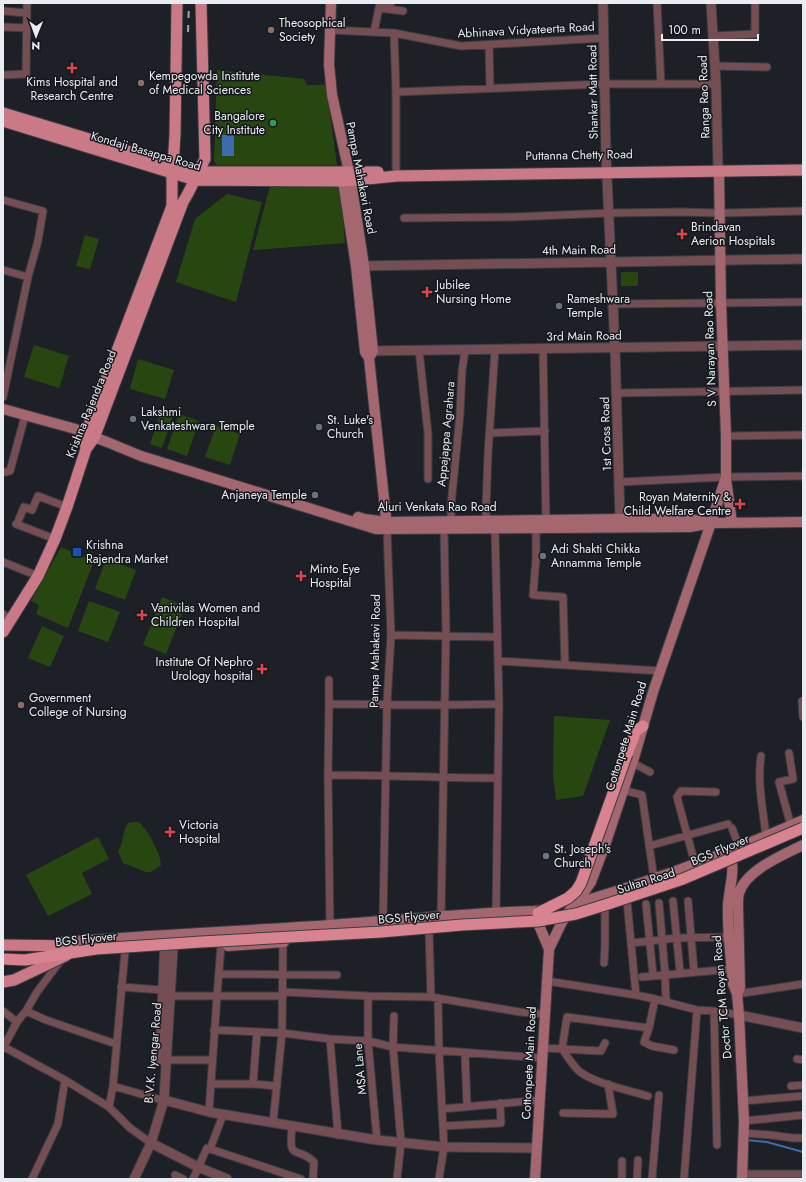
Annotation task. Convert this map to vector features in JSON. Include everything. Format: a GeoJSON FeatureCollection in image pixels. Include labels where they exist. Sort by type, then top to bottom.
{"type":"FeatureCollection","features":[{"type":"Feature","properties":{"kind":"highway"},"geometry":{"type":"LineString","coordinates":[[538,918],[568,898],[576,891],[581,883],[630,758],[637,730],[643,726]]}},
{"type":"Feature","properties":{"kind":"highway","name":"BGS Flyover"},"geometry":{"type":"LineString","coordinates":[[3,954],[27,955],[73,949],[461,918],[538,918],[606,897],[734,853],[803,825]]}},
{"type":"Feature","properties":{"kind":"highway","name":"BGS Flyover"},"geometry":{"type":"LineString","coordinates":[[3,960],[25,960],[73,949],[96,950],[201,942],[381,932],[462,925],[538,921],[559,918],[602,906],[683,879],[803,828]]}},
{"type":"Feature","properties":{"kind":"main road","name":"Krishna Rajendra Road"},"geometry":{"type":"LineString","coordinates":[[88,433],[172,206],[175,136],[177,3]]}},
{"type":"Feature","properties":{"kind":"main road","name":"Krishna Rajendra Road"},"geometry":{"type":"LineString","coordinates":[[3,632],[7,617],[38,576],[55,539],[86,449],[85,439],[183,202],[205,159],[201,3]]}},
{"type":"Feature","properties":{"kind":"main road","name":"Pampa Mahakavi Road"},"geometry":{"type":"LineString","coordinates":[[331,3],[329,64],[332,94],[351,177],[387,526]]}},
{"type":"Feature","properties":{"kind":"main road","name":"Kondaji Basappa Road"},"geometry":{"type":"LineString","coordinates":[[3,113],[109,145],[173,170]]}},
{"type":"Feature","properties":{"kind":"main road","name":"Kondaji Basappa Road"},"geometry":{"type":"LineString","coordinates":[[3,122],[196,176],[351,177]]}},
{"type":"Feature","properties":{"kind":"main road","name":"Puttanna Chetty Road"},"geometry":{"type":"LineString","coordinates":[[718,169],[803,164]]}},
{"type":"Feature","properties":{"kind":"main road","name":"Puttanna Chetty Road"},"geometry":{"type":"LineString","coordinates":[[351,177],[397,174],[718,169],[803,170]]}},
{"type":"Feature","properties":{"kind":"main road","name":"S V Narayan Rao Road"},"geometry":{"type":"LineString","coordinates":[[711,523],[726,477],[718,169]]}},
{"type":"Feature","properties":{"kind":"main road","name":"Aluri Venkata Rao Road"},"geometry":{"type":"LineString","coordinates":[[3,409],[88,433],[387,526],[444,529],[494,529],[543,526],[620,518],[689,519],[711,523],[803,522]]}},
{"type":"Feature","properties":{"kind":"main road","name":"Aluri Venkata Rao Road"},"geometry":{"type":"LineString","coordinates":[[88,433],[140,456],[376,529],[387,526],[451,520],[486,520],[543,526],[690,527],[711,523]]}},
{"type":"Feature","properties":{"kind":"main road"},"geometry":{"type":"LineString","coordinates":[[726,477],[732,523]]}},
{"type":"Feature","properties":{"kind":"main road","name":"Cottonpete Main Road"},"geometry":{"type":"LineString","coordinates":[[643,726],[711,523]]}},
{"type":"Feature","properties":{"kind":"main road","name":"Cottonpete Main Road"},"geometry":{"type":"LineString","coordinates":[[536,1179],[549,948],[562,922],[591,882],[623,790],[630,758]]}},
{"type":"Feature","properties":{"kind":"main road"},"geometry":{"type":"LineString","coordinates":[[3,950],[24,950],[61,942],[496,914],[534,911],[573,905],[695,864],[735,849],[803,820]]}},
{"type":"Feature","properties":{"kind":"main road","name":"Sultan Road"},"geometry":{"type":"LineString","coordinates":[[3,964],[61,960],[98,953],[380,936],[538,918],[562,922],[654,894],[803,833]]}},
{"type":"Feature","properties":{"kind":"main road"},"geometry":{"type":"LineString","coordinates":[[737,994],[740,987],[739,893],[752,873],[803,844]]}},
{"type":"Feature","properties":{"kind":"main road"},"geometry":{"type":"LineString","coordinates":[[733,861],[735,849]]}},
{"type":"Feature","properties":{"kind":"main road","name":"Doctor TCM Royan Road"},"geometry":{"type":"LineString","coordinates":[[733,861],[733,871],[728,900],[733,986],[737,994],[739,1015],[744,1121],[742,1177]]}},
{"type":"Feature","properties":{"kind":"main road"},"geometry":{"type":"LineString","coordinates":[[591,882],[592,892],[602,909]]}},
{"type":"Feature","properties":{"kind":"main road","name":"Cottonpete Main Road"},"geometry":{"type":"LineString","coordinates":[[538,918],[549,948]]}},
{"type":"Feature","properties":{"kind":"main road"},"geometry":{"type":"LineString","coordinates":[[3,945],[73,949]]}},
{"type":"Feature","properties":{"kind":"main road"},"geometry":{"type":"LineString","coordinates":[[3,982],[14,980],[73,949]]}},
{"type":"Feature","properties":{"kind":"street"},"geometry":{"type":"LineString","coordinates":[[3,75],[26,74],[27,3]]}},
{"type":"Feature","properties":{"kind":"street"},"geometry":{"type":"LineString","coordinates":[[381,5],[391,3]]}},
{"type":"Feature","properties":{"kind":"street","name":"Shankar Matt Road"},"geometry":{"type":"LineString","coordinates":[[603,3],[607,171],[615,348]]}},
{"type":"Feature","properties":{"kind":"street"},"geometry":{"type":"LineString","coordinates":[[657,3],[661,84]]}},
{"type":"Feature","properties":{"kind":"street","name":"Ranga Rao Road"},"geometry":{"type":"LineString","coordinates":[[712,3],[718,169]]}},
{"type":"Feature","properties":{"kind":"street"},"geometry":{"type":"LineString","coordinates":[[714,36],[755,34],[755,3]]}},
{"type":"Feature","properties":{"kind":"street"},"geometry":{"type":"LineString","coordinates":[[381,5],[402,11]]}},
{"type":"Feature","properties":{"kind":"street"},"geometry":{"type":"LineString","coordinates":[[374,32],[381,5]]}},
{"type":"Feature","properties":{"kind":"street"},"geometry":{"type":"LineString","coordinates":[[3,11],[27,13]]}},
{"type":"Feature","properties":{"kind":"street"},"geometry":{"type":"LineString","coordinates":[[3,27],[26,28]]}},
{"type":"Feature","properties":{"kind":"street","name":"Abhinava Vidyateerta Road"},"geometry":{"type":"LineString","coordinates":[[330,30],[394,33],[461,46],[604,38]]}},
{"type":"Feature","properties":{"kind":"street"},"geometry":{"type":"LineString","coordinates":[[394,33],[397,174]]}},
{"type":"Feature","properties":{"kind":"street"},"geometry":{"type":"LineString","coordinates":[[489,45],[490,88]]}},
{"type":"Feature","properties":{"kind":"street"},"geometry":{"type":"LineString","coordinates":[[715,66],[767,67]]}},
{"type":"Feature","properties":{"kind":"street"},"geometry":{"type":"LineString","coordinates":[[396,92],[605,84],[716,84]]}},
{"type":"Feature","properties":{"kind":"street"},"geometry":{"type":"LineString","coordinates":[[3,200],[43,211],[38,241],[28,277],[3,397]]}},
{"type":"Feature","properties":{"kind":"street"},"geometry":{"type":"LineString","coordinates":[[404,218],[513,217],[609,213],[803,211]]}},
{"type":"Feature","properties":{"kind":"street","name":"4th Main Road"},"geometry":{"type":"LineString","coordinates":[[360,266],[803,259]]}},
{"type":"Feature","properties":{"kind":"street"},"geometry":{"type":"LineString","coordinates":[[3,270],[28,277]]}},
{"type":"Feature","properties":{"kind":"street"},"geometry":{"type":"LineString","coordinates":[[612,304],[803,302]]}},
{"type":"Feature","properties":{"kind":"street","name":"3rd Main Road"},"geometry":{"type":"LineString","coordinates":[[369,353],[419,350],[803,345]]}},
{"type":"Feature","properties":{"kind":"street","name":"1st Cross Road"},"geometry":{"type":"LineString","coordinates":[[615,348],[620,518]]}},
{"type":"Feature","properties":{"kind":"street"},"geometry":{"type":"LineString","coordinates":[[486,520],[488,454],[495,349]]}},
{"type":"Feature","properties":{"kind":"street"},"geometry":{"type":"LineString","coordinates":[[543,349],[545,431],[543,526],[536,559],[533,595],[563,597],[565,665]]}},
{"type":"Feature","properties":{"kind":"street"},"geometry":{"type":"LineString","coordinates":[[419,350],[428,434],[428,479]]}},
{"type":"Feature","properties":{"kind":"street","name":"Appajappa Agrahara"},"geometry":{"type":"LineString","coordinates":[[451,520],[462,371],[465,350]]}},
{"type":"Feature","properties":{"kind":"street"},"geometry":{"type":"LineString","coordinates":[[616,393],[803,390]]}},
{"type":"Feature","properties":{"kind":"street"},"geometry":{"type":"LineString","coordinates":[[3,472],[10,471],[25,416]]}},
{"type":"Feature","properties":{"kind":"street"},"geometry":{"type":"LineString","coordinates":[[490,434],[545,431]]}},
{"type":"Feature","properties":{"kind":"street"},"geometry":{"type":"LineString","coordinates":[[726,436],[803,435]]}},
{"type":"Feature","properties":{"kind":"street"},"geometry":{"type":"LineString","coordinates":[[619,482],[726,477],[803,476]]}},
{"type":"Feature","properties":{"kind":"street"},"geometry":{"type":"LineString","coordinates":[[55,539],[17,524],[24,507],[32,510],[38,496],[67,507]]}},
{"type":"Feature","properties":{"kind":"street","name":"Pampa Mahakavi Road"},"geometry":{"type":"LineString","coordinates":[[383,921],[387,704],[391,635],[387,526]]}},
{"type":"Feature","properties":{"kind":"street"},"geometry":{"type":"LineString","coordinates":[[441,917],[446,635],[444,529]]}},
{"type":"Feature","properties":{"kind":"street"},"geometry":{"type":"LineString","coordinates":[[494,529],[499,704],[496,914]]}},
{"type":"Feature","properties":{"kind":"street"},"geometry":{"type":"LineString","coordinates":[[3,562],[38,576]]}},
{"type":"Feature","properties":{"kind":"street"},"geometry":{"type":"LineString","coordinates":[[391,635],[497,637]]}},
{"type":"Feature","properties":{"kind":"street"},"geometry":{"type":"LineString","coordinates":[[498,661],[661,671]]}},
{"type":"Feature","properties":{"kind":"street"},"geometry":{"type":"LineString","coordinates":[[329,680],[328,775],[331,940]]}},
{"type":"Feature","properties":{"kind":"street"},"geometry":{"type":"LineString","coordinates":[[802,700],[803,717]]}},
{"type":"Feature","properties":{"kind":"street"},"geometry":{"type":"LineString","coordinates":[[329,704],[499,704]]}},
{"type":"Feature","properties":{"kind":"street"},"geometry":{"type":"LineString","coordinates":[[789,753],[793,779],[779,782],[791,826]]}},
{"type":"Feature","properties":{"kind":"street"},"geometry":{"type":"LineString","coordinates":[[761,756],[760,793],[766,836]]}},
{"type":"Feature","properties":{"kind":"street"},"geometry":{"type":"LineString","coordinates":[[630,758],[650,772]]}},
{"type":"Feature","properties":{"kind":"street"},"geometry":{"type":"LineString","coordinates":[[328,775],[498,778]]}},
{"type":"Feature","properties":{"kind":"street"},"geometry":{"type":"LineString","coordinates":[[623,790],[642,795],[654,879]]}},
{"type":"Feature","properties":{"kind":"street"},"geometry":{"type":"LineString","coordinates":[[695,864],[677,797],[681,791],[716,792]]}},
{"type":"Feature","properties":{"kind":"street"},"geometry":{"type":"LineString","coordinates":[[649,846],[687,835],[730,826],[735,849]]}},
{"type":"Feature","properties":{"kind":"street"},"geometry":{"type":"LineString","coordinates":[[628,901],[636,995]]}},
{"type":"Feature","properties":{"kind":"street"},"geometry":{"type":"LineString","coordinates":[[673,901],[680,972]]}},
{"type":"Feature","properties":{"kind":"street"},"geometry":{"type":"LineString","coordinates":[[688,901],[694,971]]}},
{"type":"Feature","properties":{"kind":"street"},"geometry":{"type":"LineString","coordinates":[[659,903],[666,1002]]}},
{"type":"Feature","properties":{"kind":"street"},"geometry":{"type":"LineString","coordinates":[[646,904],[653,975]]}},
{"type":"Feature","properties":{"kind":"street"},"geometry":{"type":"LineString","coordinates":[[602,909],[605,944],[604,963]]}},
{"type":"Feature","properties":{"kind":"street"},"geometry":{"type":"LineString","coordinates":[[429,930],[439,1051],[444,1147],[439,1179]]}},
{"type":"Feature","properties":{"kind":"street","name":"B.V.K. Iyengar Road"},"geometry":{"type":"LineString","coordinates":[[161,1100],[160,1061],[169,949],[168,934]]}},
{"type":"Feature","properties":{"kind":"street"},"geometry":{"type":"LineString","coordinates":[[632,943],[676,938],[730,937]]}},
{"type":"Feature","properties":{"kind":"street"},"geometry":{"type":"LineString","coordinates":[[273,1124],[282,1034],[283,942]]}},
{"type":"Feature","properties":{"kind":"street"},"geometry":{"type":"LineString","coordinates":[[209,1112],[216,996],[221,946]]}},
{"type":"Feature","properties":{"kind":"street"},"geometry":{"type":"LineString","coordinates":[[109,1108],[113,1086],[125,951]]}},
{"type":"Feature","properties":{"kind":"street"},"geometry":{"type":"LineString","coordinates":[[61,960],[17,1022],[4,1047],[65,1080],[109,1108],[130,1128],[148,1141],[198,1167],[227,1179]]}},
{"type":"Feature","properties":{"kind":"street"},"geometry":{"type":"LineString","coordinates":[[642,977],[732,968]]}},
{"type":"Feature","properties":{"kind":"street"},"geometry":{"type":"LineString","coordinates":[[219,974],[337,975]]}},
{"type":"Feature","properties":{"kind":"street"},"geometry":{"type":"LineString","coordinates":[[547,981],[655,998],[697,1010],[739,1015],[803,1028]]}},
{"type":"Feature","properties":{"kind":"street"},"geometry":{"type":"LineString","coordinates":[[737,994],[803,984]]}},
{"type":"Feature","properties":{"kind":"street"},"geometry":{"type":"LineString","coordinates":[[121,987],[165,994],[216,996],[283,994],[434,997],[520,1012],[545,1014]]}},
{"type":"Feature","properties":{"kind":"street","name":"B.V.K. Iyengar Road"},"geometry":{"type":"LineString","coordinates":[[134,1179],[161,1100],[166,1060],[165,994]]}},
{"type":"Feature","properties":{"kind":"street","name":"MSA Lane"},"geometry":{"type":"LineString","coordinates":[[368,996],[368,1041],[377,1140]]}},
{"type":"Feature","properties":{"kind":"street"},"geometry":{"type":"LineString","coordinates":[[655,998],[649,1028],[644,1042],[652,1046],[674,1050]]}},
{"type":"Feature","properties":{"kind":"street"},"geometry":{"type":"LineString","coordinates":[[684,1179],[697,1010]]}},
{"type":"Feature","properties":{"kind":"street"},"geometry":{"type":"LineString","coordinates":[[3,1011],[17,1022]]}},
{"type":"Feature","properties":{"kind":"street"},"geometry":{"type":"LineString","coordinates":[[26,1011],[46,1020],[116,1044]]}},
{"type":"Feature","properties":{"kind":"street"},"geometry":{"type":"LineString","coordinates":[[714,1011],[717,1145]]}},
{"type":"Feature","properties":{"kind":"street"},"geometry":{"type":"LineString","coordinates":[[394,1016],[393,1046],[401,1142],[397,1179]]}},
{"type":"Feature","properties":{"kind":"street"},"geometry":{"type":"LineString","coordinates":[[648,1096],[596,1080],[579,1071],[562,1048],[567,1017],[649,1028]]}},
{"type":"Feature","properties":{"kind":"street"},"geometry":{"type":"LineString","coordinates":[[214,1030],[368,1041],[393,1046],[465,1052],[542,1053],[562,1048],[601,1051],[605,1044]]}},
{"type":"Feature","properties":{"kind":"street"},"geometry":{"type":"LineString","coordinates":[[253,1084],[257,1032]]}},
{"type":"Feature","properties":{"kind":"street"},"geometry":{"type":"LineString","coordinates":[[330,1039],[338,1135]]}},
{"type":"Feature","properties":{"kind":"street"},"geometry":{"type":"LineString","coordinates":[[465,1052],[467,1106]]}},
{"type":"Feature","properties":{"kind":"street"},"geometry":{"type":"LineString","coordinates":[[166,1060],[212,1060]]}},
{"type":"Feature","properties":{"kind":"street"},"geometry":{"type":"LineString","coordinates":[[32,1179],[58,1124],[65,1080]]}},
{"type":"Feature","properties":{"kind":"street"},"geometry":{"type":"LineString","coordinates":[[211,1084],[253,1084],[277,1086]]}},
{"type":"Feature","properties":{"kind":"street"},"geometry":{"type":"LineString","coordinates":[[563,1113],[613,1114],[608,1084]]}},
{"type":"Feature","properties":{"kind":"street"},"geometry":{"type":"LineString","coordinates":[[791,1086],[803,1085]]}},
{"type":"Feature","properties":{"kind":"street"},"geometry":{"type":"LineString","coordinates":[[113,1086],[209,1112],[338,1135],[444,1147],[538,1148]]}},
{"type":"Feature","properties":{"kind":"street"},"geometry":{"type":"LineString","coordinates":[[652,1179],[659,1095]]}},
{"type":"Feature","properties":{"kind":"street"},"geometry":{"type":"LineString","coordinates":[[742,1101],[803,1096]]}},
{"type":"Feature","properties":{"kind":"street"},"geometry":{"type":"LineString","coordinates":[[442,1109],[540,1100]]}},
{"type":"Feature","properties":{"kind":"street"},"geometry":{"type":"LineString","coordinates":[[443,1126],[502,1124],[500,1103]]}},
{"type":"Feature","properties":{"kind":"street"},"geometry":{"type":"LineString","coordinates":[[210,1149],[223,1115]]}},
{"type":"Feature","properties":{"kind":"street"},"geometry":{"type":"LineString","coordinates":[[744,1121],[803,1115]]}},
{"type":"Feature","properties":{"kind":"street"},"geometry":{"type":"LineString","coordinates":[[292,1127],[290,1142],[293,1150],[306,1156],[314,1162],[313,1179]]}},
{"type":"Feature","properties":{"kind":"street"},"geometry":{"type":"LineString","coordinates":[[743,1133],[803,1138]]}},
{"type":"Feature","properties":{"kind":"street","name":"B.V.K. Iyengar Road"},"geometry":{"type":"LineString","coordinates":[[127,1179],[148,1141]]}},
{"type":"Feature","properties":{"kind":"street"},"geometry":{"type":"LineString","coordinates":[[193,1179],[207,1148],[301,1179]]}},
{"type":"Feature","properties":{"kind":"street"},"geometry":{"type":"LineString","coordinates":[[637,1179],[638,1160]]}},
{"type":"Feature","properties":{"kind":"street"},"geometry":{"type":"LineString","coordinates":[[622,1161],[622,1179]]}},
{"type":"Feature","properties":{"kind":"street"},"geometry":{"type":"LineString","coordinates":[[742,1177],[803,1174]]}},
{"type":"Feature","properties":{"kind":"street"},"geometry":{"type":"LineString","coordinates":[[176,1175],[183,1179]]}},
{"type":"Feature","properties":{"kind":"green space","name":"Bangalore City Institute"},"geometry":{"type":"Polygon","coordinates":[[[217,70],[304,79],[307,85],[326,85],[337,165],[216,165],[214,161],[217,70]]]}},
{"type":"Feature","properties":{"kind":"green space"},"geometry":{"type":"Polygon","coordinates":[[[270,186],[340,187],[345,243],[253,250],[270,186]]]}},
{"type":"Feature","properties":{"kind":"green space"},"geometry":{"type":"Polygon","coordinates":[[[227,194],[262,202],[236,302],[176,282],[195,219],[227,194]]]}},
{"type":"Feature","properties":{"kind":"green space"},"geometry":{"type":"Polygon","coordinates":[[[85,235],[99,239],[90,269],[76,266],[85,235]]]}},
{"type":"Feature","properties":{"kind":"green space"},"geometry":{"type":"Polygon","coordinates":[[[621,272],[638,272],[638,286],[621,286],[621,272]]]}},
{"type":"Feature","properties":{"kind":"green space"},"geometry":{"type":"Polygon","coordinates":[[[34,345],[69,356],[59,388],[24,377],[34,345]]]}},
{"type":"Feature","properties":{"kind":"green space"},"geometry":{"type":"Polygon","coordinates":[[[138,359],[174,370],[165,399],[130,389],[138,359]]]}},
{"type":"Feature","properties":{"kind":"green space"},"geometry":{"type":"Polygon","coordinates":[[[162,408],[174,413],[162,448],[150,444],[162,408]]]}},
{"type":"Feature","properties":{"kind":"green space"},"geometry":{"type":"Polygon","coordinates":[[[179,414],[199,421],[187,456],[167,449],[179,414]]]}},
{"type":"Feature","properties":{"kind":"green space"},"geometry":{"type":"Polygon","coordinates":[[[216,426],[240,434],[230,465],[205,457],[216,426]]]}},
{"type":"Feature","properties":{"kind":"green space"},"geometry":{"type":"Polygon","coordinates":[[[61,547],[94,561],[68,628],[36,614],[39,605],[31,601],[61,547]]]}},
{"type":"Feature","properties":{"kind":"green space"},"geometry":{"type":"Polygon","coordinates":[[[106,559],[136,570],[125,600],[95,589],[106,559]]]}},
{"type":"Feature","properties":{"kind":"green space"},"geometry":{"type":"Polygon","coordinates":[[[162,597],[185,606],[166,654],[143,645],[162,597]]]}},
{"type":"Feature","properties":{"kind":"green space"},"geometry":{"type":"Polygon","coordinates":[[[89,601],[120,612],[108,642],[78,631],[89,601]]]}},
{"type":"Feature","properties":{"kind":"green space"},"geometry":{"type":"Polygon","coordinates":[[[42,626],[64,636],[50,667],[28,658],[42,626]]]}},
{"type":"Feature","properties":{"kind":"green space"},"geometry":{"type":"Polygon","coordinates":[[[554,716],[610,720],[583,796],[556,800],[553,775],[554,716]]]}},
{"type":"Feature","properties":{"kind":"green space"},"geometry":{"type":"Polygon","coordinates":[[[139,822],[146,830],[159,855],[161,865],[151,872],[146,872],[123,863],[118,851],[126,826],[128,823],[139,822]]]}},
{"type":"Feature","properties":{"kind":"green space"},"geometry":{"type":"Polygon","coordinates":[[[98,837],[109,859],[82,873],[92,894],[48,916],[26,875],[98,837]]]}},
{"type":"Feature","properties":{"kind":"water"},"geometry":{"type":"Polygon","coordinates":[[[222,135],[234,135],[234,156],[222,156],[222,135]]]}},
{"type":"Feature","properties":{"kind":"waterway"},"geometry":{"type":"LineString","coordinates":[[746,1140],[767,1142],[803,1152]]}},
{"type":"Feature","properties":{"kind":"railway"},"geometry":{"type":"LineString","coordinates":[[188,32],[189,3]]}},
{"type":"Feature","properties":{"kind":"place","name":"Theosophical Society"},"geometry":{"type":"Point","coordinates":[271,30]}},
{"type":"Feature","properties":{"kind":"place","name":"Kims Hospital and Research Centre"},"geometry":{"type":"Point","coordinates":[72,68]}},
{"type":"Feature","properties":{"kind":"place","name":"Kempegowda Institute of Medical Sciences"},"geometry":{"type":"Point","coordinates":[141,83]}},
{"type":"Feature","properties":{"kind":"place","name":"Bangalore City Institute"},"geometry":{"type":"Point","coordinates":[273,123]}},
{"type":"Feature","properties":{"kind":"place","name":"Brindavan Aerion Hospitals"},"geometry":{"type":"Point","coordinates":[682,234]}},
{"type":"Feature","properties":{"kind":"place","name":"Jubilee Nursing Home"},"geometry":{"type":"Point","coordinates":[427,292]}},
{"type":"Feature","properties":{"kind":"place","name":"Rameshwara Temple"},"geometry":{"type":"Point","coordinates":[559,306]}},
{"type":"Feature","properties":{"kind":"place","name":"Lakshmi Venkateshwara Temple"},"geometry":{"type":"Point","coordinates":[133,419]}},
{"type":"Feature","properties":{"kind":"place","name":"St. Luke's Church"},"geometry":{"type":"Point","coordinates":[319,427]}},
{"type":"Feature","properties":{"kind":"place","name":"Anjaneya Temple"},"geometry":{"type":"Point","coordinates":[315,495]}},
{"type":"Feature","properties":{"kind":"place","name":"Royan Maternity & Child Welfare Centre"},"geometry":{"type":"Point","coordinates":[740,504]}},
{"type":"Feature","properties":{"kind":"place","name":"Krishna Rajendra Market"},"geometry":{"type":"Point","coordinates":[77,552]}},
{"type":"Feature","properties":{"kind":"place","name":"Adi Shakti Chikka Annamma Temple"},"geometry":{"type":"Point","coordinates":[543,556]}},
{"type":"Feature","properties":{"kind":"place","name":"Minto Eye Hospital"},"geometry":{"type":"Point","coordinates":[301,576]}},
{"type":"Feature","properties":{"kind":"place","name":"Vanivilas Women and Children Hospital"},"geometry":{"type":"Point","coordinates":[142,615]}},
{"type":"Feature","properties":{"kind":"place","name":"Institute Of Nephro Urology hospital"},"geometry":{"type":"Point","coordinates":[262,669]}},
{"type":"Feature","properties":{"kind":"place","name":"Government College of Nursing"},"geometry":{"type":"Point","coordinates":[21,705]}},
{"type":"Feature","properties":{"kind":"place","name":"Victoria Hospital"},"geometry":{"type":"Point","coordinates":[170,832]}},
{"type":"Feature","properties":{"kind":"place","name":"St. Joseph's Church"},"geometry":{"type":"Point","coordinates":[546,856]}}]}
